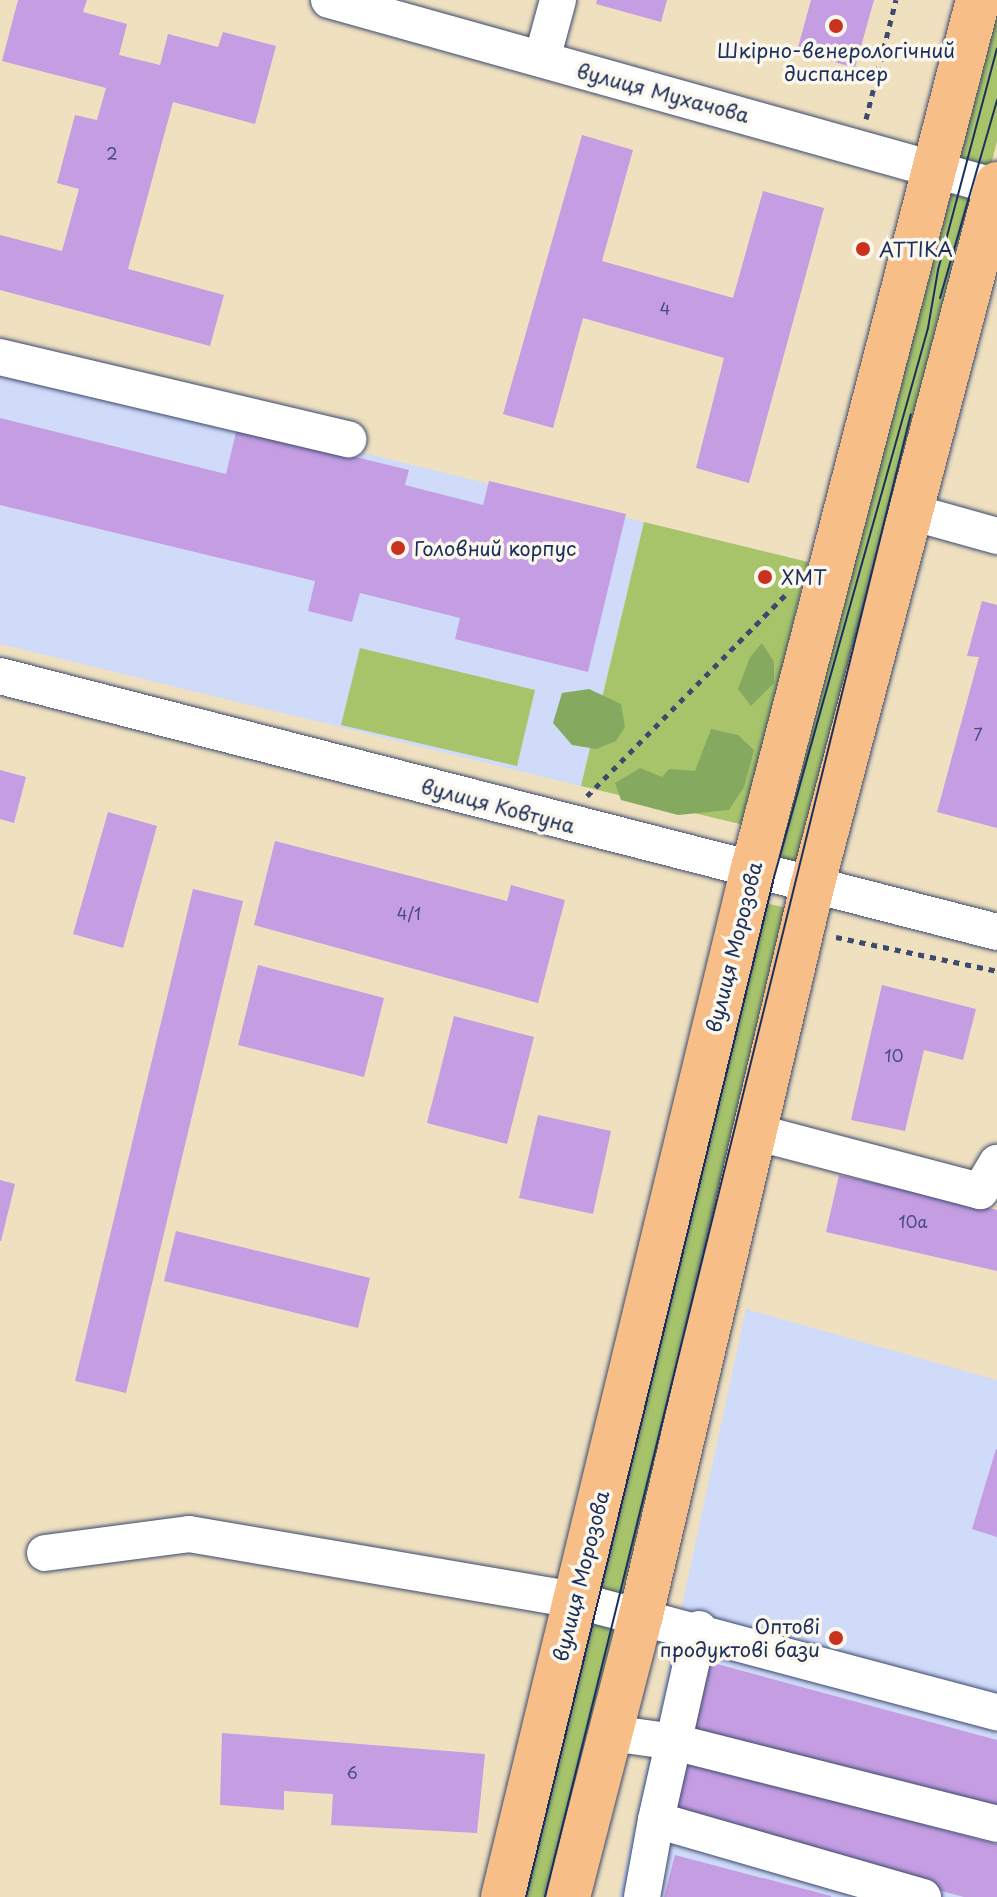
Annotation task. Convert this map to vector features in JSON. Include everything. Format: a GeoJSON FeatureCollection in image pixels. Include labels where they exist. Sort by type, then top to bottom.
{"type":"FeatureCollection","features":[{"type":"Feature","properties":{"kind":"main road","name":"вулиця Морозова"},"geometry":{"type":"LineString","coordinates":[[503,1897],[752,872],[978,0]]}},
{"type":"Feature","properties":{"kind":"main road"},"geometry":{"type":"LineString","coordinates":[[568,1897],[641,1615],[812,887],[997,186]]}},
{"type":"Feature","properties":{"kind":"street","name":"вулиця Мухачова"},"geometry":{"type":"LineString","coordinates":[[329,0],[997,186]]}},
{"type":"Feature","properties":{"kind":"street"},"geometry":{"type":"LineString","coordinates":[[542,59],[558,0]]}},
{"type":"Feature","properties":{"kind":"street"},"geometry":{"type":"LineString","coordinates":[[0,357],[348,439]]}},
{"type":"Feature","properties":{"kind":"street"},"geometry":{"type":"LineString","coordinates":[[911,512],[997,536]]}},
{"type":"Feature","properties":{"kind":"street","name":"вулиця Ковтуна"},"geometry":{"type":"LineString","coordinates":[[0,676],[752,872],[997,932]]}},
{"type":"Feature","properties":{"kind":"street"},"geometry":{"type":"LineString","coordinates":[[755,1132],[980,1191],[997,1163]]}},
{"type":"Feature","properties":{"kind":"street"},"geometry":{"type":"LineString","coordinates":[[45,1553],[189,1534],[575,1600],[699,1629],[997,1712]]}},
{"type":"Feature","properties":{"kind":"street"},"geometry":{"type":"LineString","coordinates":[[642,1897],[699,1629]]}},
{"type":"Feature","properties":{"kind":"street"},"geometry":{"type":"LineString","coordinates":[[611,1733],[674,1742],[997,1824]]}},
{"type":"Feature","properties":{"kind":"street"},"geometry":{"type":"LineString","coordinates":[[656,1820],[923,1897]]}},
{"type":"Feature","properties":{"kind":"path"},"geometry":{"type":"LineString","coordinates":[[850,121],[865,126],[896,0]]}},
{"type":"Feature","properties":{"kind":"path"},"geometry":{"type":"LineString","coordinates":[[578,805],[794,587]]}},
{"type":"Feature","properties":{"kind":"shaded area"},"geometry":{"type":"Polygon","coordinates":[[[0,363],[644,522],[581,786],[0,644],[0,363]]]}},
{"type":"Feature","properties":{"kind":"shaded area","name":"Оптові продуктові бази"},"geometry":{"type":"Polygon","coordinates":[[[746,1309],[997,1380],[997,1897],[619,1897],[746,1309]]]}},
{"type":"Feature","properties":{"kind":"green space"},"geometry":{"type":"Polygon","coordinates":[[[997,0],[997,141],[988,177],[947,165],[997,0]]]}},
{"type":"Feature","properties":{"kind":"green space"},"geometry":{"type":"Polygon","coordinates":[[[941,192],[983,202],[807,878],[761,868],[941,192]]]}},
{"type":"Feature","properties":{"kind":"green space"},"geometry":{"type":"Polygon","coordinates":[[[644,522],[808,562],[744,825],[581,786],[644,522]]]}},
{"type":"Feature","properties":{"kind":"green space"},"geometry":{"type":"Polygon","coordinates":[[[762,643],[774,662],[774,683],[751,706],[738,689],[750,657],[762,643]]]}},
{"type":"Feature","properties":{"kind":"green space"},"geometry":{"type":"Polygon","coordinates":[[[360,648],[535,690],[517,766],[341,725],[360,648]]]}},
{"type":"Feature","properties":{"kind":"green space"},"geometry":{"type":"Polygon","coordinates":[[[589,689],[621,704],[625,727],[616,741],[596,749],[572,745],[553,723],[562,693],[589,689]]]}},
{"type":"Feature","properties":{"kind":"green space"},"geometry":{"type":"Polygon","coordinates":[[[711,729],[738,735],[754,750],[744,787],[729,810],[678,815],[621,800],[615,783],[640,768],[662,777],[669,769],[695,771],[711,729]]]}},
{"type":"Feature","properties":{"kind":"green space"},"geometry":{"type":"Polygon","coordinates":[[[755,901],[797,910],[628,1605],[593,1597],[755,901]]]}},
{"type":"Feature","properties":{"kind":"green space"},"geometry":{"type":"Polygon","coordinates":[[[583,1613],[623,1625],[555,1897],[515,1897],[583,1613]]]}},
{"type":"Feature","properties":{"kind":"building"},"geometry":{"type":"Polygon","coordinates":[[[18,0],[87,0],[83,12],[127,24],[119,55],[160,65],[168,34],[218,47],[223,32],[276,46],[255,124],[173,102],[128,269],[224,295],[210,346],[0,290],[0,235],[62,251],[79,189],[57,183],[75,115],[97,120],[106,88],[2,61],[18,0]]]}},
{"type":"Feature","properties":{"kind":"building","name":"Шкірно-венерологічний диспансер"},"geometry":{"type":"Polygon","coordinates":[[[597,0],[667,0],[661,22],[596,4],[597,0]]]}},
{"type":"Feature","properties":{"kind":"building","name":"Шкірно-венерологічний диспансер"},"geometry":{"type":"Polygon","coordinates":[[[811,0],[874,0],[855,68],[797,51],[811,0]]]}},
{"type":"Feature","properties":{"kind":"building"},"geometry":{"type":"Polygon","coordinates":[[[582,135],[633,150],[602,261],[733,298],[763,191],[824,208],[749,483],[696,468],[724,358],[583,318],[553,428],[503,414],[582,135]]]}},
{"type":"Feature","properties":{"kind":"building","name":"АТТІКА"},"geometry":{"type":"Polygon","coordinates":[[[860,239],[871,242],[867,260],[855,257],[860,239]]]}},
{"type":"Feature","properties":{"kind":"building","name":"Головний корпус"},"geometry":{"type":"Polygon","coordinates":[[[0,418],[226,474],[237,428],[409,470],[405,485],[483,505],[489,481],[626,514],[588,672],[455,639],[460,618],[360,593],[352,622],[308,611],[315,581],[0,505],[0,418]]]}},
{"type":"Feature","properties":{"kind":"building"},"geometry":{"type":"Polygon","coordinates":[[[982,601],[997,605],[997,828],[937,812],[979,657],[967,656],[982,601]]]}},
{"type":"Feature","properties":{"kind":"building"},"geometry":{"type":"Polygon","coordinates":[[[0,770],[26,777],[14,823],[0,819],[0,770]]]}},
{"type":"Feature","properties":{"kind":"building"},"geometry":{"type":"Polygon","coordinates":[[[108,812],[157,826],[123,948],[73,934],[108,812]]]}},
{"type":"Feature","properties":{"kind":"building"},"geometry":{"type":"Polygon","coordinates":[[[275,841],[507,901],[511,885],[565,900],[538,1003],[254,925],[275,841]]]}},
{"type":"Feature","properties":{"kind":"building"},"geometry":{"type":"Polygon","coordinates":[[[193,889],[243,901],[126,1393],[75,1381],[193,889]]]}},
{"type":"Feature","properties":{"kind":"building"},"geometry":{"type":"Polygon","coordinates":[[[258,965],[384,998],[364,1077],[238,1045],[258,965]]]}},
{"type":"Feature","properties":{"kind":"building"},"geometry":{"type":"Polygon","coordinates":[[[882,985],[976,1009],[963,1060],[924,1050],[905,1131],[851,1120],[882,985]]]}},
{"type":"Feature","properties":{"kind":"building"},"geometry":{"type":"Polygon","coordinates":[[[454,1016],[534,1037],[507,1144],[427,1123],[454,1016]]]}},
{"type":"Feature","properties":{"kind":"building"},"geometry":{"type":"Polygon","coordinates":[[[538,1115],[611,1131],[593,1214],[519,1198],[538,1115]]]}},
{"type":"Feature","properties":{"kind":"building"},"geometry":{"type":"Polygon","coordinates":[[[839,1175],[997,1210],[997,1271],[826,1232],[839,1175]]]}},
{"type":"Feature","properties":{"kind":"building"},"geometry":{"type":"Polygon","coordinates":[[[0,1180],[15,1184],[1,1241],[0,1241],[0,1180]]]}},
{"type":"Feature","properties":{"kind":"building"},"geometry":{"type":"Polygon","coordinates":[[[176,1231],[370,1278],[358,1328],[164,1281],[176,1231]]]}},
{"type":"Feature","properties":{"kind":"building"},"geometry":{"type":"Polygon","coordinates":[[[997,1449],[997,1537],[972,1529],[997,1449]]]}},
{"type":"Feature","properties":{"kind":"building"},"geometry":{"type":"Polygon","coordinates":[[[706,1661],[997,1740],[997,1810],[689,1727],[706,1661]]]}},
{"type":"Feature","properties":{"kind":"building"},"geometry":{"type":"Polygon","coordinates":[[[222,1733],[485,1754],[477,1833],[331,1825],[333,1794],[284,1791],[284,1810],[220,1805],[222,1733]]]}},
{"type":"Feature","properties":{"kind":"building"},"geometry":{"type":"Polygon","coordinates":[[[681,1760],[997,1844],[997,1897],[964,1897],[666,1818],[681,1760]]]}},
{"type":"Feature","properties":{"kind":"building"},"geometry":{"type":"Polygon","coordinates":[[[675,1855],[831,1896],[831,1897],[664,1897],[675,1855]]]}},
{"type":"Feature","properties":{"kind":"tram line"},"geometry":{"type":"LineString","coordinates":[[526,1897],[774,877],[928,328],[938,270],[997,49]]}},
{"type":"Feature","properties":{"kind":"tram line"},"geometry":{"type":"LineString","coordinates":[[940,298],[997,100]]}},
{"type":"Feature","properties":{"kind":"tram line"},"geometry":{"type":"LineString","coordinates":[[545,1897],[911,414]]}},
{"type":"Feature","properties":{"kind":"place","name":"Шкірно-венерологічний диспансер"},"geometry":{"type":"Point","coordinates":[836,26]}},
{"type":"Feature","properties":{"kind":"place","name":"АТТІКА"},"geometry":{"type":"Point","coordinates":[863,249]}},
{"type":"Feature","properties":{"kind":"place","name":"Головний корпус"},"geometry":{"type":"Point","coordinates":[398,548]}},
{"type":"Feature","properties":{"kind":"place","name":"ХМТ"},"geometry":{"type":"Point","coordinates":[765,577]}},
{"type":"Feature","properties":{"kind":"place","name":"Оптові продуктові бази"},"geometry":{"type":"Point","coordinates":[836,1638]}}]}
